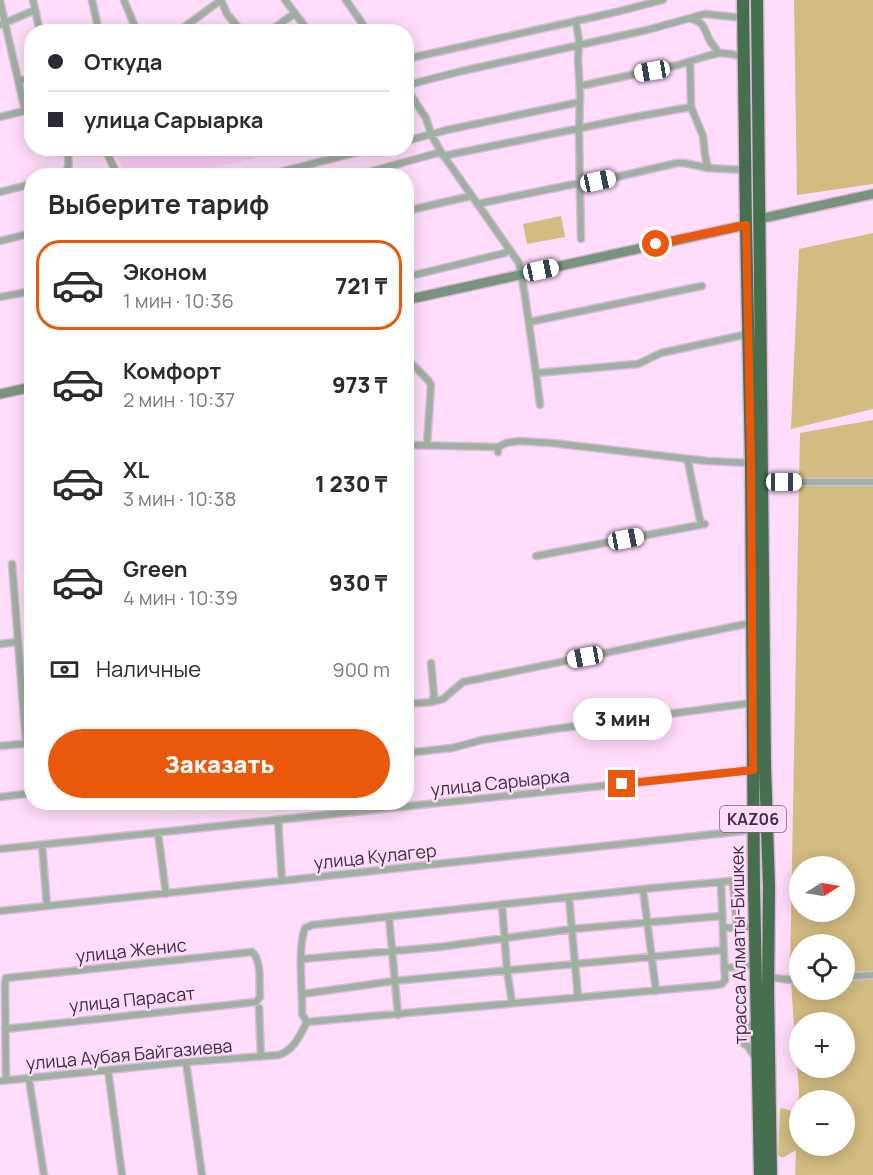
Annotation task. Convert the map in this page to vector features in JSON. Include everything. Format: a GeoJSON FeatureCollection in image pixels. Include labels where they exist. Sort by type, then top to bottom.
{"type":"FeatureCollection","features":[{"type":"Feature","properties":{"kind":"highway","name":"KАZ06"},"geometry":{"type":"LineString","coordinates":[[743,0],[751,463]]}},
{"type":"Feature","properties":{"kind":"highway","name":"KАZ06"},"geometry":{"type":"LineString","coordinates":[[757,0],[762,482]]}},
{"type":"Feature","properties":{"kind":"highway","name":"трасса Алматы-Бишкек"},"geometry":{"type":"LineString","coordinates":[[751,463],[769,887],[771,1175]]}},
{"type":"Feature","properties":{"kind":"highway","name":"трасса Алматы-Бишкек"},"geometry":{"type":"LineString","coordinates":[[760,1175],[754,887],[752,623],[762,482]]}},
{"type":"Feature","properties":{"kind":"highway"},"geometry":{"type":"LineString","coordinates":[[754,887],[769,887]]}},
{"type":"Feature","properties":{"kind":"street"},"geometry":{"type":"LineString","coordinates":[[33,0],[38,24]]}},
{"type":"Feature","properties":{"kind":"street"},"geometry":{"type":"LineString","coordinates":[[92,0],[97,24]]}},
{"type":"Feature","properties":{"kind":"street"},"geometry":{"type":"LineString","coordinates":[[124,0],[134,24]]}},
{"type":"Feature","properties":{"kind":"street"},"geometry":{"type":"LineString","coordinates":[[188,24],[221,0],[227,14],[235,24]]}},
{"type":"Feature","properties":{"kind":"street"},"geometry":{"type":"LineString","coordinates":[[285,0],[303,24]]}},
{"type":"Feature","properties":{"kind":"street"},"geometry":{"type":"LineString","coordinates":[[346,0],[362,24]]}},
{"type":"Feature","properties":{"kind":"street"},"geometry":{"type":"LineString","coordinates":[[414,57],[663,0]]}},
{"type":"Feature","properties":{"kind":"street"},"geometry":{"type":"LineString","coordinates":[[0,1],[3,25],[24,106]]}},
{"type":"Feature","properties":{"kind":"street"},"geometry":{"type":"LineString","coordinates":[[3,25],[35,10]]}},
{"type":"Feature","properties":{"kind":"street"},"geometry":{"type":"LineString","coordinates":[[280,24],[295,13]]}},
{"type":"Feature","properties":{"kind":"street"},"geometry":{"type":"LineString","coordinates":[[414,84],[647,30],[705,14],[744,18]]}},
{"type":"Feature","properties":{"kind":"street"},"geometry":{"type":"LineString","coordinates":[[689,18],[699,20],[719,53]]}},
{"type":"Feature","properties":{"kind":"street"},"geometry":{"type":"LineString","coordinates":[[578,20],[576,23],[580,86],[580,239]]}},
{"type":"Feature","properties":{"kind":"street"},"geometry":{"type":"LineString","coordinates":[[580,86],[652,71],[719,53],[744,58]]}},
{"type":"Feature","properties":{"kind":"street"},"geometry":{"type":"LineString","coordinates":[[690,61],[691,107],[703,136],[708,168]]}},
{"type":"Feature","properties":{"kind":"street"},"geometry":{"type":"LineString","coordinates":[[18,80],[24,80]]}},
{"type":"Feature","properties":{"kind":"street"},"geometry":{"type":"LineString","coordinates":[[414,99],[426,118],[431,135],[442,154],[519,263],[540,405]]}},
{"type":"Feature","properties":{"kind":"street"},"geometry":{"type":"LineString","coordinates":[[414,139],[580,102]]}},
{"type":"Feature","properties":{"kind":"street"},"geometry":{"type":"LineString","coordinates":[[387,168],[442,154],[691,107]]}},
{"type":"Feature","properties":{"kind":"street"},"geometry":{"type":"LineString","coordinates":[[0,117],[24,111]]}},
{"type":"Feature","properties":{"kind":"street"},"geometry":{"type":"LineString","coordinates":[[295,168],[343,156]]}},
{"type":"Feature","properties":{"kind":"street"},"geometry":{"type":"LineString","coordinates":[[477,204],[608,179],[677,163],[745,170]]}},
{"type":"Feature","properties":{"kind":"street"},"geometry":{"type":"LineString","coordinates":[[0,192],[24,186]]}},
{"type":"Feature","properties":{"kind":"street"},"geometry":{"type":"LineString","coordinates":[[759,219],[873,194]]}},
{"type":"Feature","properties":{"kind":"street"},"geometry":{"type":"LineString","coordinates":[[414,209],[471,196]]}},
{"type":"Feature","properties":{"kind":"street"},"geometry":{"type":"LineString","coordinates":[[414,298],[746,225]]}},
{"type":"Feature","properties":{"kind":"street"},"geometry":{"type":"LineString","coordinates":[[0,241],[24,235]]}},
{"type":"Feature","properties":{"kind":"street"},"geometry":{"type":"LineString","coordinates":[[414,275],[505,253],[509,249]]}},
{"type":"Feature","properties":{"kind":"street"},"geometry":{"type":"LineString","coordinates":[[529,322],[702,286]]}},
{"type":"Feature","properties":{"kind":"street"},"geometry":{"type":"LineString","coordinates":[[0,297],[24,292]]}},
{"type":"Feature","properties":{"kind":"street"},"geometry":{"type":"LineString","coordinates":[[536,373],[638,364],[661,353],[748,334]]}},
{"type":"Feature","properties":{"kind":"street"},"geometry":{"type":"LineString","coordinates":[[414,366],[431,385],[427,445]]}},
{"type":"Feature","properties":{"kind":"street"},"geometry":{"type":"LineString","coordinates":[[0,394],[24,389]]}},
{"type":"Feature","properties":{"kind":"street"},"geometry":{"type":"LineString","coordinates":[[414,445],[498,449],[506,443],[541,442],[707,461],[751,463]]}},
{"type":"Feature","properties":{"kind":"street"},"geometry":{"type":"LineString","coordinates":[[536,556],[703,524],[688,462],[685,458]]}},
{"type":"Feature","properties":{"kind":"street"},"geometry":{"type":"LineString","coordinates":[[762,482],[873,482]]}},
{"type":"Feature","properties":{"kind":"street"},"geometry":{"type":"LineString","coordinates":[[12,564],[17,642],[24,701]]}},
{"type":"Feature","properties":{"kind":"street"},"geometry":{"type":"LineString","coordinates":[[414,703],[443,699],[463,682],[752,623]]}},
{"type":"Feature","properties":{"kind":"street"},"geometry":{"type":"LineString","coordinates":[[0,644],[17,642]]}},
{"type":"Feature","properties":{"kind":"street"},"geometry":{"type":"LineString","coordinates":[[431,663],[434,695],[432,702]]}},
{"type":"Feature","properties":{"kind":"street"},"geometry":{"type":"LineString","coordinates":[[414,752],[452,748],[482,740],[554,729],[753,703]]}},
{"type":"Feature","properties":{"kind":"street"},"geometry":{"type":"LineString","coordinates":[[0,746],[24,744]]}},
{"type":"Feature","properties":{"kind":"street","name":"улица Сарыарка"},"geometry":{"type":"LineString","coordinates":[[414,806],[753,770]]}},
{"type":"Feature","properties":{"kind":"street"},"geometry":{"type":"LineString","coordinates":[[0,797],[24,794]]}},
{"type":"Feature","properties":{"kind":"street","name":"улица Сарыарка"},"geometry":{"type":"LineString","coordinates":[[0,849],[373,810]]}},
{"type":"Feature","properties":{"kind":"street"},"geometry":{"type":"LineString","coordinates":[[278,820],[282,881]]}},
{"type":"Feature","properties":{"kind":"street","name":"улица Кулагер"},"geometry":{"type":"LineString","coordinates":[[0,910],[754,830]]}},
{"type":"Feature","properties":{"kind":"street"},"geometry":{"type":"LineString","coordinates":[[158,833],[166,894]]}},
{"type":"Feature","properties":{"kind":"street"},"geometry":{"type":"LineString","coordinates":[[42,845],[47,906]]}},
{"type":"Feature","properties":{"kind":"street"},"geometry":{"type":"LineString","coordinates":[[721,883],[725,980],[722,984],[307,1022],[302,1014],[303,935],[308,926],[731,881],[737,928]]}},
{"type":"Feature","properties":{"kind":"street"},"geometry":{"type":"LineString","coordinates":[[643,889],[656,990]]}},
{"type":"Feature","properties":{"kind":"street"},"geometry":{"type":"LineString","coordinates":[[569,897],[578,998]]}},
{"type":"Feature","properties":{"kind":"street"},"geometry":{"type":"LineString","coordinates":[[502,904],[512,1003]]}},
{"type":"Feature","properties":{"kind":"street"},"geometry":{"type":"LineString","coordinates":[[302,959],[439,947],[572,929],[722,916]]}},
{"type":"Feature","properties":{"kind":"street"},"geometry":{"type":"LineString","coordinates":[[389,917],[398,1015]]}},
{"type":"Feature","properties":{"kind":"street"},"geometry":{"type":"LineString","coordinates":[[723,928],[755,927]]}},
{"type":"Feature","properties":{"kind":"street"},"geometry":{"type":"LineString","coordinates":[[303,994],[394,981],[724,950]]}},
{"type":"Feature","properties":{"kind":"street","name":"улица Женис"},"geometry":{"type":"LineString","coordinates":[[5,1029],[4,983],[6,978],[252,952],[256,956],[260,997]]}},
{"type":"Feature","properties":{"kind":"street"},"geometry":{"type":"LineString","coordinates":[[724,968],[756,965]]}},
{"type":"Feature","properties":{"kind":"street"},"geometry":{"type":"LineString","coordinates":[[855,976],[873,975]]}},
{"type":"Feature","properties":{"kind":"street"},"geometry":{"type":"LineString","coordinates":[[768,977],[789,980]]}},
{"type":"Feature","properties":{"kind":"street","name":"улица Парасат"},"geometry":{"type":"LineString","coordinates":[[5,1029],[256,1002],[260,997]]}},
{"type":"Feature","properties":{"kind":"street"},"geometry":{"type":"LineString","coordinates":[[259,1008],[261,1057]]}},
{"type":"Feature","properties":{"kind":"street","name":"улица Аубая Байгазиева"},"geometry":{"type":"LineString","coordinates":[[3,1081],[279,1055],[289,1051],[307,1022]]}},
{"type":"Feature","properties":{"kind":"street"},"geometry":{"type":"LineString","coordinates":[[3,1081],[5,1029]]}},
{"type":"Feature","properties":{"kind":"street"},"geometry":{"type":"LineString","coordinates":[[186,1062],[202,1175]]}},
{"type":"Feature","properties":{"kind":"street"},"geometry":{"type":"LineString","coordinates":[[108,1070],[122,1175]]}},
{"type":"Feature","properties":{"kind":"street"},"geometry":{"type":"LineString","coordinates":[[29,1079],[44,1175]]}},
{"type":"Feature","properties":{"kind":"shaded area"},"geometry":{"type":"Polygon","coordinates":[[[794,0],[873,0],[873,184],[797,195],[794,0]]]}},
{"type":"Feature","properties":{"kind":"shaded area"},"geometry":{"type":"Polygon","coordinates":[[[116,156],[255,156],[256,158],[212,168],[124,168],[116,156]]]}},
{"type":"Feature","properties":{"kind":"shaded area"},"geometry":{"type":"Polygon","coordinates":[[[561,216],[565,237],[527,244],[523,224],[561,216]]]}},
{"type":"Feature","properties":{"kind":"shaded area"},"geometry":{"type":"Polygon","coordinates":[[[873,233],[873,409],[791,429],[799,249],[873,233]]]}},
{"type":"Feature","properties":{"kind":"shaded area"},"geometry":{"type":"Polygon","coordinates":[[[873,420],[873,1175],[795,1175],[796,1156],[855,1156],[855,1090],[799,1090],[798,1078],[855,1078],[855,1012],[793,1012],[792,1000],[855,1000],[855,934],[791,934],[791,922],[855,922],[855,856],[792,856],[800,433],[873,420]]]}},
{"type":"Feature","properties":{"kind":"shaded area"},"geometry":{"type":"Polygon","coordinates":[[[780,1109],[789,1110],[789,1154],[782,1158],[778,1155],[780,1109]]]}},
{"type":"Feature","properties":{"kind":"route"},"geometry":{"type":"LineString","coordinates":[[622,784],[753,770],[751,463],[746,225],[656,244]]}}]}
